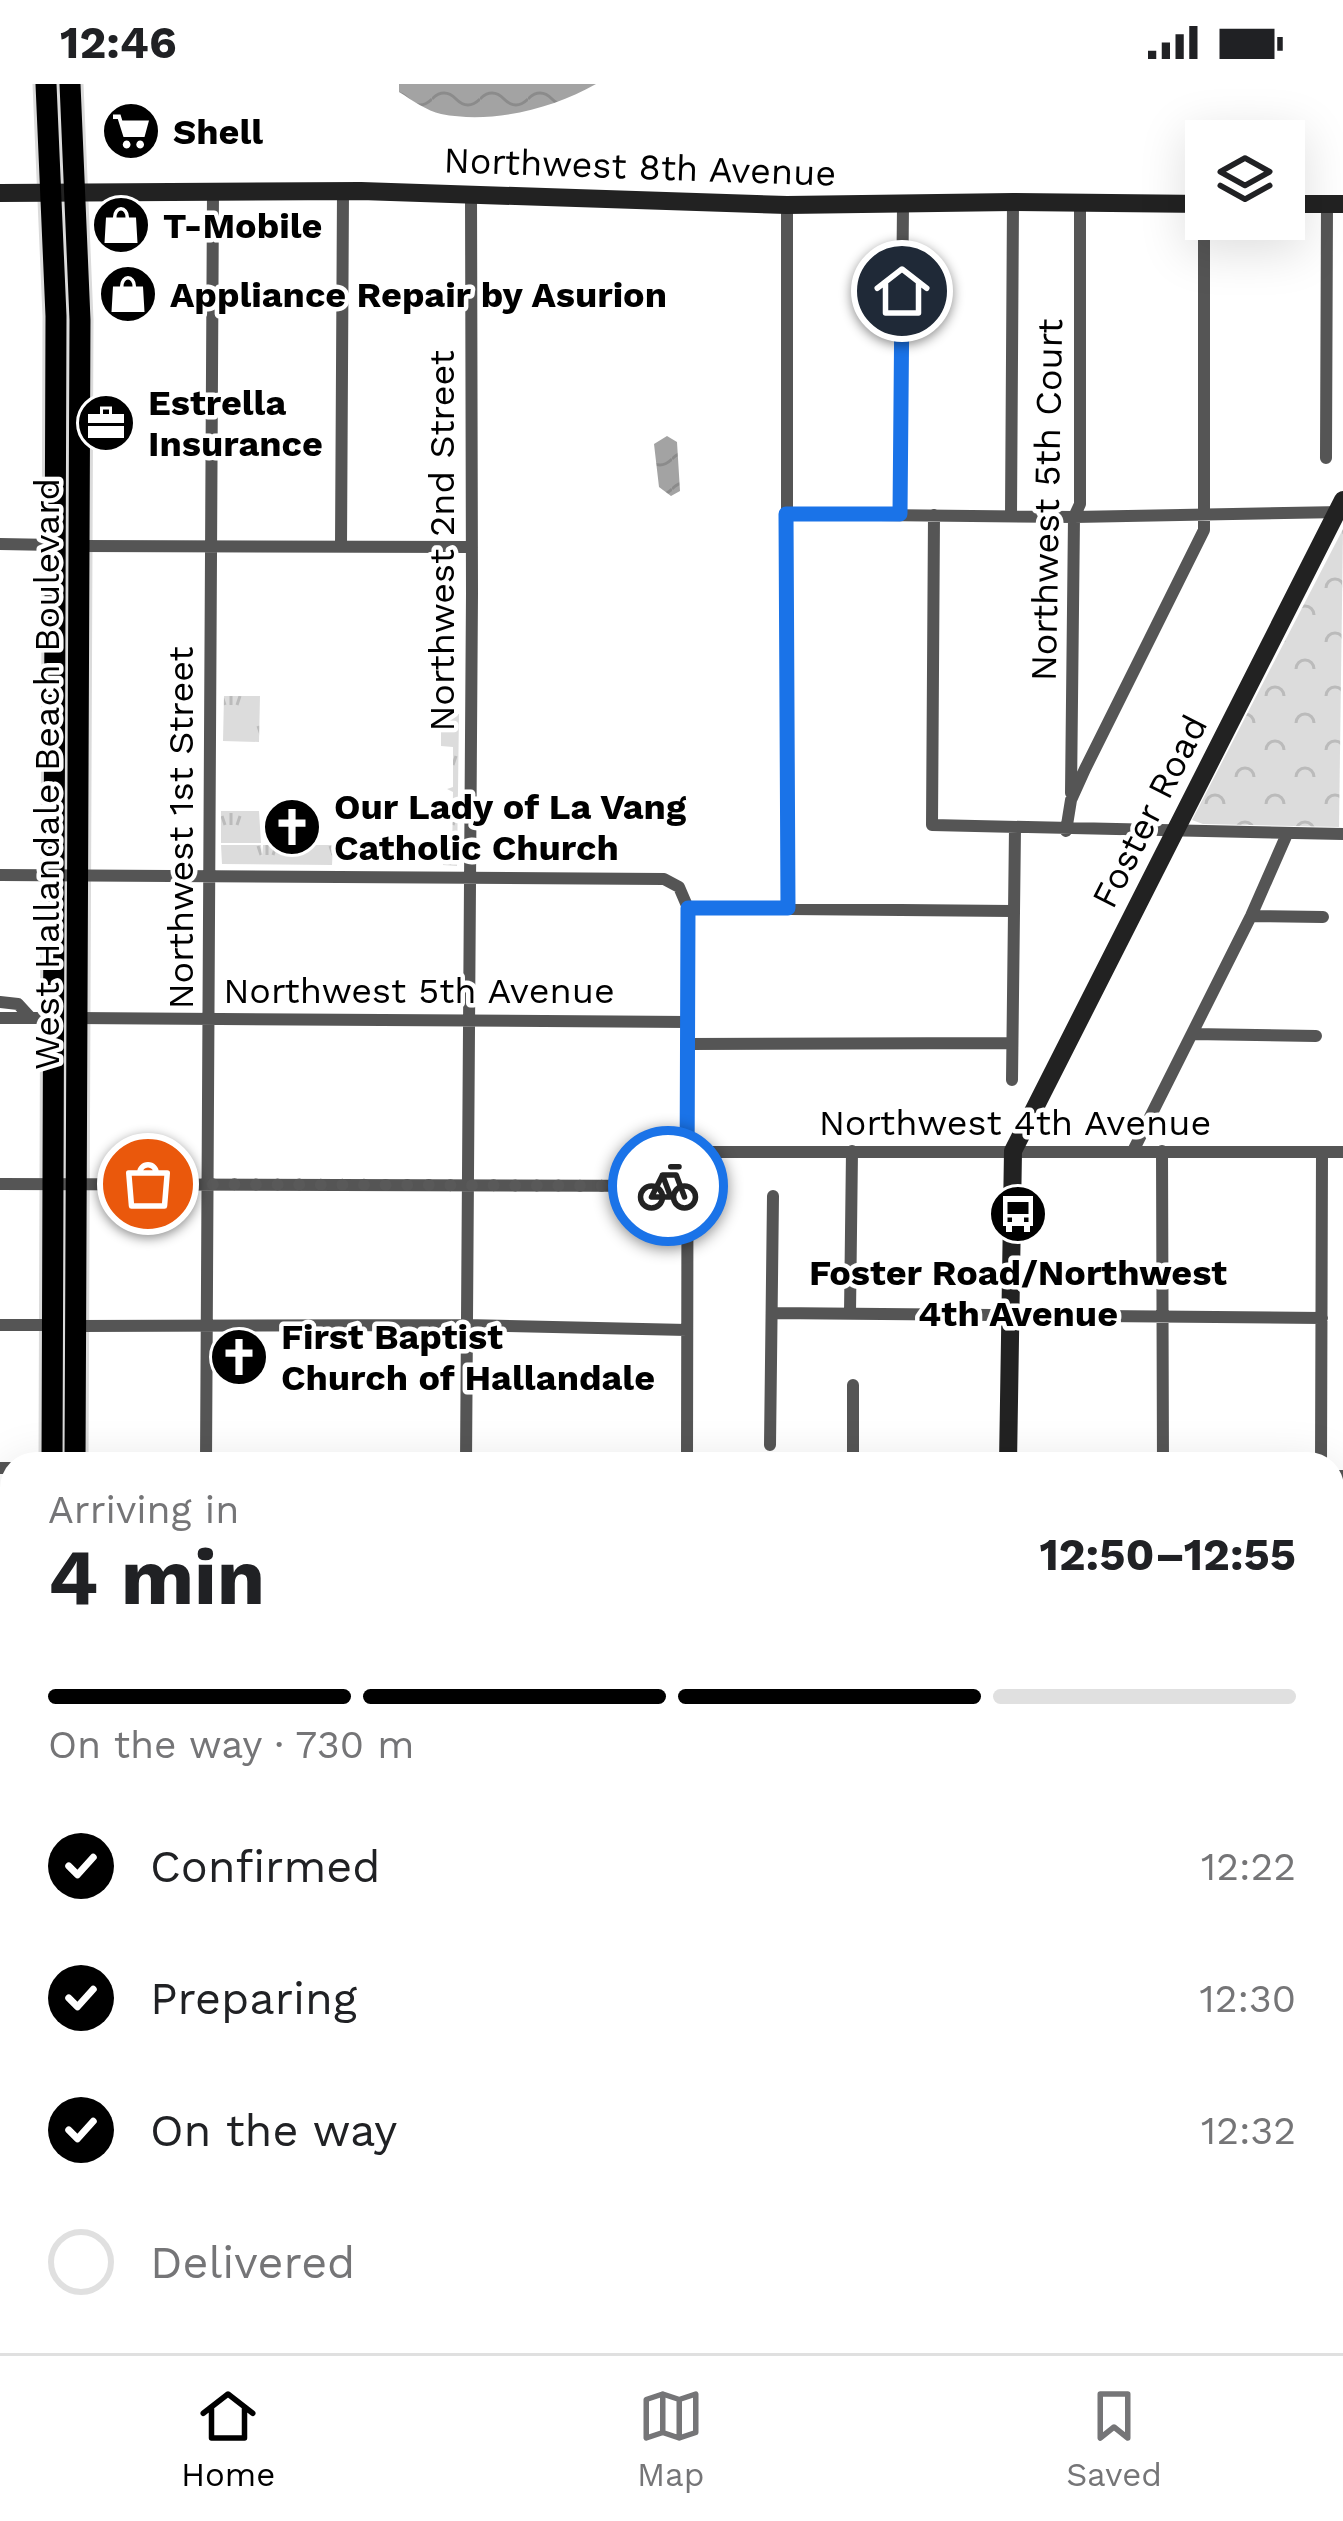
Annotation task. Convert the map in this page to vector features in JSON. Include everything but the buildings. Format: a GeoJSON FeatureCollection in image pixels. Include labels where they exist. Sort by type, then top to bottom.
{"type":"FeatureCollection","features":[{"type":"Feature","properties":{"kind":"main road","name":"West Hallandale Beach Boulevard"},"geometry":{"type":"LineString","coordinates":[[46,84],[56,316],[55,545],[67,876]]}},
{"type":"Feature","properties":{"kind":"main road","name":"West Hallandale Beach Boulevard"},"geometry":{"type":"LineString","coordinates":[[70,84],[80,320],[81,546],[65,1018],[65,1325],[74,1452]]}},
{"type":"Feature","properties":{"kind":"main road"},"geometry":{"type":"LineString","coordinates":[[55,506],[66,532],[81,546]]}},
{"type":"Feature","properties":{"kind":"main road"},"geometry":{"type":"LineString","coordinates":[[55,545],[68,559],[80,592]]}},
{"type":"Feature","properties":{"kind":"main road","name":"West Hallandale Beach Boulevard"},"geometry":{"type":"LineString","coordinates":[[53,1452],[65,1325]]}},
{"type":"Feature","properties":{"kind":"street","name":"Northwest 1st Street"},"geometry":{"type":"LineString","coordinates":[[206,1452],[213,192]]}},
{"type":"Feature","properties":{"kind":"street","name":"Northwest 8th Avenue"},"geometry":{"type":"LineString","coordinates":[[0,193],[343,192],[787,205],[1185,204]]}},
{"type":"Feature","properties":{"kind":"street"},"geometry":{"type":"LineString","coordinates":[[341,546],[343,192]]}},
{"type":"Feature","properties":{"kind":"street","name":"Northwest 2nd Street"},"geometry":{"type":"LineString","coordinates":[[466,1452],[471,194]]}},
{"type":"Feature","properties":{"kind":"street"},"geometry":{"type":"LineString","coordinates":[[1011,515],[1012,202]]}},
{"type":"Feature","properties":{"kind":"street","name":"Northwest 5th Court"},"geometry":{"type":"LineString","coordinates":[[1072,800],[1074,517],[1080,504],[1080,202]]}},
{"type":"Feature","properties":{"kind":"street"},"geometry":{"type":"LineString","coordinates":[[1326,458],[1335,204]]}},
{"type":"Feature","properties":{"kind":"street"},"geometry":{"type":"LineString","coordinates":[[787,205],[788,908]]}},
{"type":"Feature","properties":{"kind":"street"},"geometry":{"type":"LineString","coordinates":[[900,514],[903,206]]}},
{"type":"Feature","properties":{"kind":"street"},"geometry":{"type":"LineString","coordinates":[[1066,831],[1072,800],[1204,530],[1205,240]]}},
{"type":"Feature","properties":{"kind":"street"},"geometry":{"type":"LineString","coordinates":[[786,514],[1074,517],[1341,508]]}},
{"type":"Feature","properties":{"kind":"street","name":"Foster Road"},"geometry":{"type":"LineString","coordinates":[[1013,1151],[1341,508]]}},
{"type":"Feature","properties":{"kind":"street"},"geometry":{"type":"LineString","coordinates":[[934,515],[932,825],[1343,834]]}},
{"type":"Feature","properties":{"kind":"street"},"geometry":{"type":"LineString","coordinates":[[0,544],[55,545]]}},
{"type":"Feature","properties":{"kind":"street"},"geometry":{"type":"LineString","coordinates":[[81,546],[472,547]]}},
{"type":"Feature","properties":{"kind":"street"},"geometry":{"type":"LineString","coordinates":[[1012,1080],[1015,828]]}},
{"type":"Feature","properties":{"kind":"street"},"geometry":{"type":"LineString","coordinates":[[1133,1151],[1287,834]]}},
{"type":"Feature","properties":{"kind":"street"},"geometry":{"type":"LineString","coordinates":[[0,875],[664,879],[679,887],[688,908],[687,1452]]}},
{"type":"Feature","properties":{"kind":"street"},"geometry":{"type":"LineString","coordinates":[[688,908],[1012,911]]}},
{"type":"Feature","properties":{"kind":"street"},"geometry":{"type":"LineString","coordinates":[[1251,916],[1323,917]]}},
{"type":"Feature","properties":{"kind":"street"},"geometry":{"type":"LineString","coordinates":[[0,1002],[18,1004],[29,1016]]}},
{"type":"Feature","properties":{"kind":"street"},"geometry":{"type":"LineString","coordinates":[[0,1018],[29,1016]]}},
{"type":"Feature","properties":{"kind":"street","name":"Northwest 5th Avenue"},"geometry":{"type":"LineString","coordinates":[[29,1016],[688,1022]]}},
{"type":"Feature","properties":{"kind":"street"},"geometry":{"type":"LineString","coordinates":[[1192,1034],[1316,1036]]}},
{"type":"Feature","properties":{"kind":"street"},"geometry":{"type":"LineString","coordinates":[[688,1044],[1012,1043]]}},
{"type":"Feature","properties":{"kind":"street"},"geometry":{"type":"LineString","coordinates":[[850,1313],[852,1151]]}},
{"type":"Feature","properties":{"kind":"street"},"geometry":{"type":"LineString","coordinates":[[1008,1452],[1013,1151]]}},
{"type":"Feature","properties":{"kind":"street"},"geometry":{"type":"LineString","coordinates":[[1162,1151],[1163,1452]]}},
{"type":"Feature","properties":{"kind":"street","name":"Northwest 4th Avenue"},"geometry":{"type":"LineString","coordinates":[[687,1152],[1343,1152]]}},
{"type":"Feature","properties":{"kind":"street"},"geometry":{"type":"LineString","coordinates":[[1321,1452],[1322,1152]]}},
{"type":"Feature","properties":{"kind":"street"},"geometry":{"type":"LineString","coordinates":[[0,1184],[687,1186]]}},
{"type":"Feature","properties":{"kind":"street"},"geometry":{"type":"LineString","coordinates":[[770,1445],[773,1196]]}},
{"type":"Feature","properties":{"kind":"street"},"geometry":{"type":"LineString","coordinates":[[773,1313],[1322,1318]]}},
{"type":"Feature","properties":{"kind":"street"},"geometry":{"type":"LineString","coordinates":[[0,1325],[466,1324],[687,1330]]}},
{"type":"Feature","properties":{"kind":"street"},"geometry":{"type":"LineString","coordinates":[[853,1385],[853,1452]]}},
{"type":"Feature","properties":{"kind":"green space"},"geometry":{"type":"Polygon","coordinates":[[[1343,529],[1339,827],[1192,820],[1343,529]]]}},
{"type":"Feature","properties":{"kind":"green space"},"geometry":{"type":"Polygon","coordinates":[[[224,696],[260,696],[259,742],[223,741],[224,696]]]}},
{"type":"Feature","properties":{"kind":"green space"},"geometry":{"type":"Polygon","coordinates":[[[459,714],[457,866],[443,865],[452,860],[453,792],[447,789],[453,787],[453,747],[441,746],[441,715],[459,714]]]}},
{"type":"Feature","properties":{"kind":"green space"},"geometry":{"type":"Polygon","coordinates":[[[221,811],[259,811],[261,843],[221,843],[221,811]]]}},
{"type":"Feature","properties":{"kind":"green space"},"geometry":{"type":"Polygon","coordinates":[[[221,845],[261,845],[262,857],[263,845],[333,845],[332,865],[222,864],[221,845]]]}},
{"type":"Feature","properties":{"kind":"water"},"geometry":{"type":"Polygon","coordinates":[[[399,84],[596,84],[541,107],[460,117],[430,110],[399,92],[399,84]]]}},
{"type":"Feature","properties":{"kind":"water"},"geometry":{"type":"Polygon","coordinates":[[[667,436],[677,442],[680,491],[671,496],[659,487],[654,444],[667,436]]]}},
{"type":"Feature","properties":{"kind":"way so far"},"geometry":{"type":"LineString","coordinates":[[148,1184],[668,1186]]}},
{"type":"Feature","properties":{"kind":"place","name":"Shell"},"geometry":{"type":"Point","coordinates":[131,131]}},
{"type":"Feature","properties":{"kind":"place","name":"T-Mobile"},"geometry":{"type":"Point","coordinates":[121,225]}},
{"type":"Feature","properties":{"kind":"place","name":"Appliance Repair by Asurion"},"geometry":{"type":"Point","coordinates":[128,294]}},
{"type":"Feature","properties":{"kind":"place","name":"Estrella Insurance"},"geometry":{"type":"Point","coordinates":[106,423]}},
{"type":"Feature","properties":{"kind":"place","name":"Our Lady of La Vang Catholic Church"},"geometry":{"type":"Point","coordinates":[292,827]}},
{"type":"Feature","properties":{"kind":"place","name":"Foster Road/Northwest 4th Avenue"},"geometry":{"type":"Point","coordinates":[1018,1214]}},
{"type":"Feature","properties":{"kind":"place","name":"First Baptist Church of Hallandale"},"geometry":{"type":"Point","coordinates":[239,1357]}},
{"type":"Feature","properties":{"kind":"route"},"geometry":{"type":"LineString","coordinates":[[668,1186],[687,1186],[688,908],[788,908],[786,514],[900,514],[902,291]]}}]}
